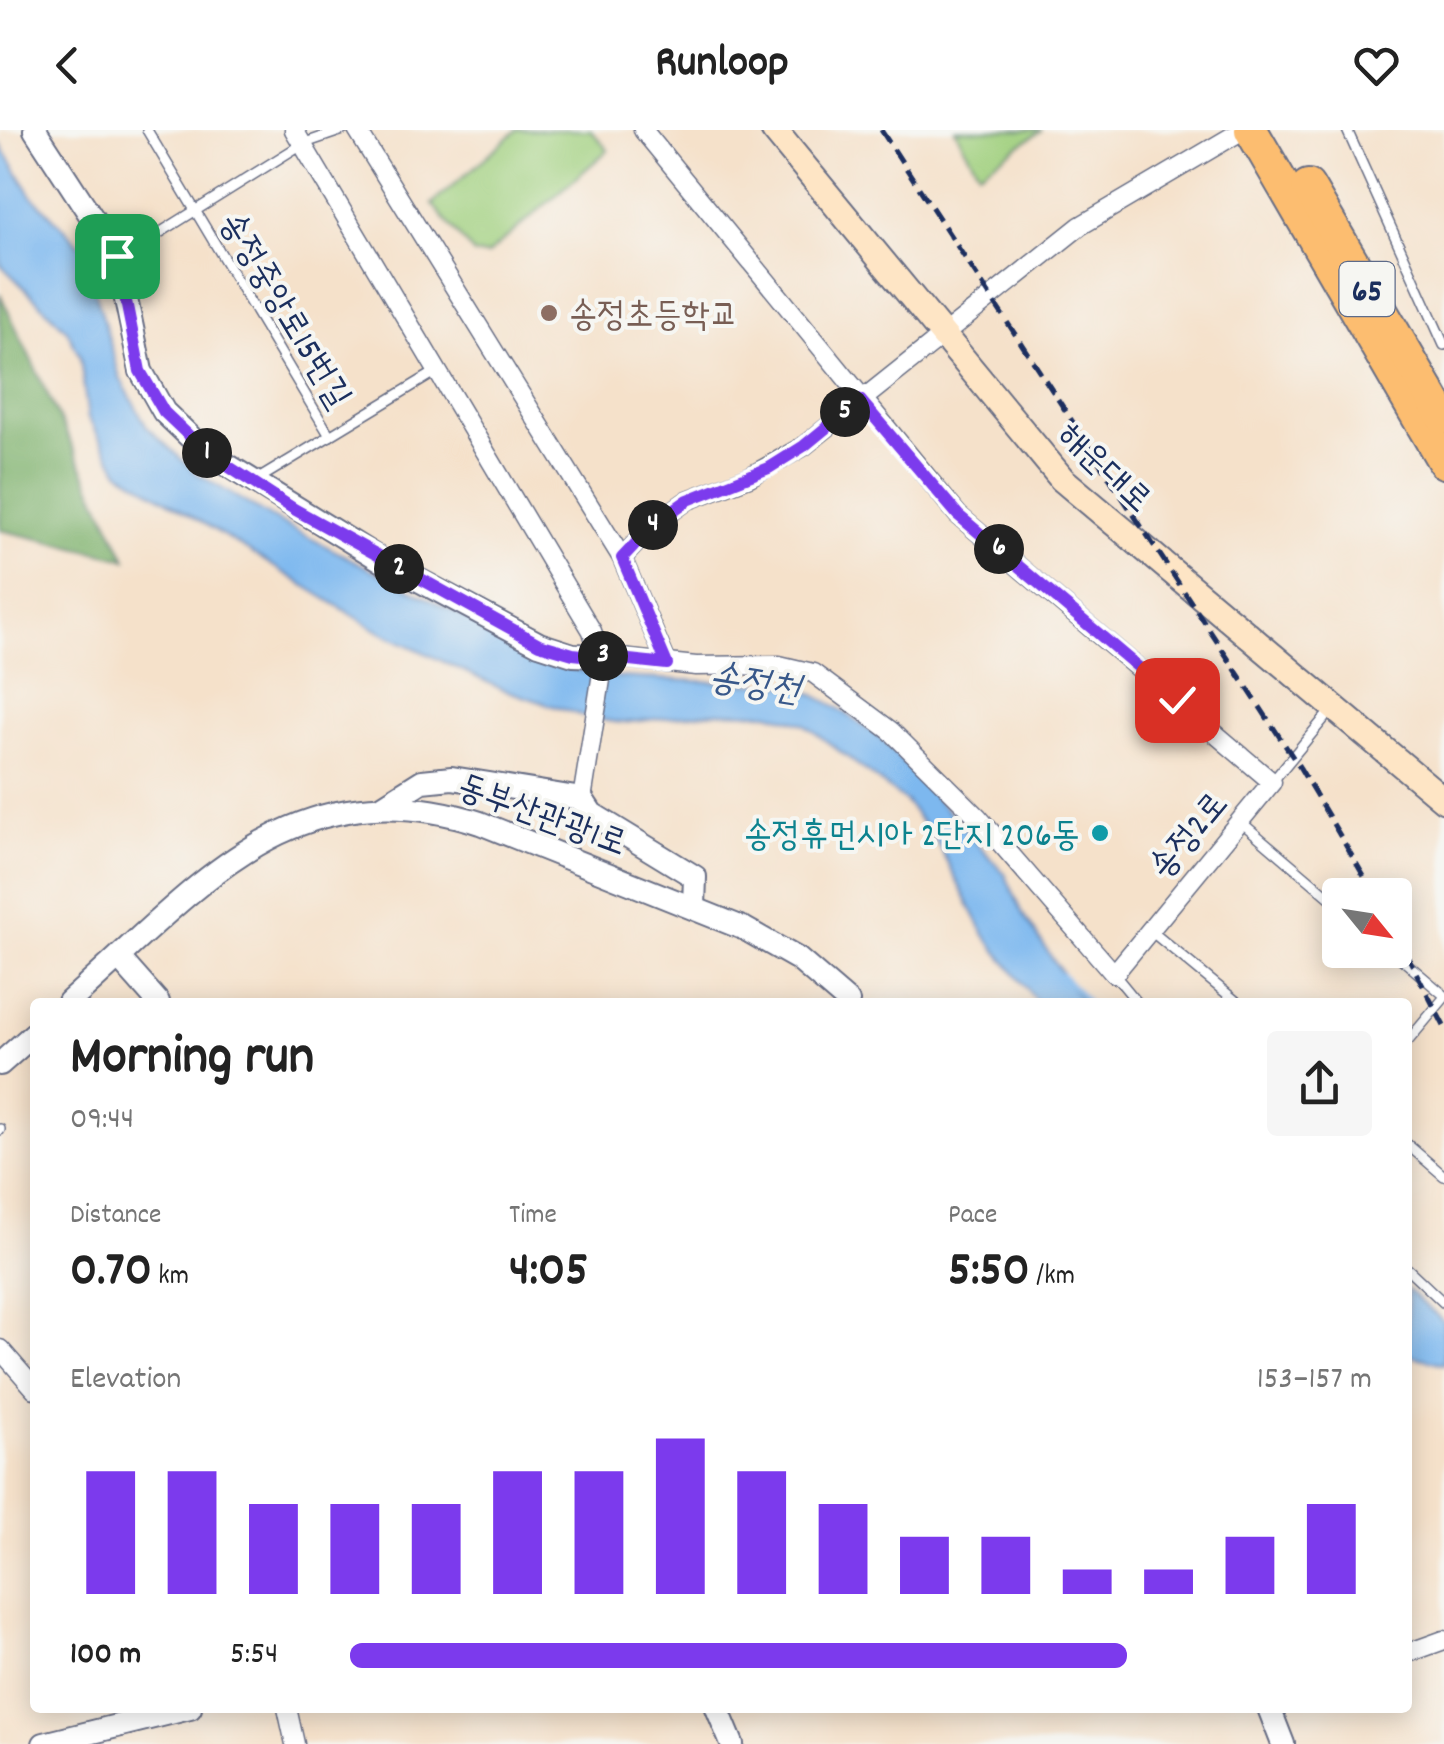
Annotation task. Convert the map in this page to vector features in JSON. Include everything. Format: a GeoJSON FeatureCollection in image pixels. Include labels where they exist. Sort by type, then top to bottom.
{"type":"FeatureCollection","features":[{"type":"Feature","properties":{"kind":"highway","name":"65"},"geometry":{"type":"LineString","coordinates":[[1247,130],[1280,152],[1444,418]]}},
{"type":"Feature","properties":{"kind":"highway","name":"65"},"geometry":{"type":"LineString","coordinates":[[1280,152],[1444,462]]}},
{"type":"Feature","properties":{"kind":"main road","name":"해운대로"},"geometry":{"type":"LineString","coordinates":[[774,130],[941,336],[1080,496],[1444,800]]}},
{"type":"Feature","properties":{"kind":"street"},"geometry":{"type":"LineString","coordinates":[[35,130],[118,259],[140,371],[164,412],[206,452],[367,551],[539,644],[602,662],[778,665],[814,673],[891,731],[978,817],[1114,974]]}},
{"type":"Feature","properties":{"kind":"street"},"geometry":{"type":"LineString","coordinates":[[358,130],[622,558],[667,664]]}},
{"type":"Feature","properties":{"kind":"street"},"geometry":{"type":"LineString","coordinates":[[643,130],[860,400],[958,515],[1272,782]]}},
{"type":"Feature","properties":{"kind":"street"},"geometry":{"type":"LineString","coordinates":[[622,558],[654,524],[688,500],[769,468],[804,446],[1080,226],[1247,130]]}},
{"type":"Feature","properties":{"kind":"street"},"geometry":{"type":"LineString","coordinates":[[298,137],[592,631],[602,662],[584,790],[592,814],[695,877],[694,906]]}},
{"type":"Feature","properties":{"kind":"street"},"geometry":{"type":"LineString","coordinates":[[384,805],[422,781],[452,778],[584,790]]}},
{"type":"Feature","properties":{"kind":"street","name":"송정2로"},"geometry":{"type":"LineString","coordinates":[[1114,974],[1272,782]]}},
{"type":"Feature","properties":{"kind":"street","name":"동부산관광1로"},"geometry":{"type":"LineString","coordinates":[[74,998],[227,860],[272,834],[316,816],[384,805],[448,812],[694,906],[798,960],[843,998]]}},
{"type":"Feature","properties":{"kind":"street"},"geometry":{"type":"LineString","coordinates":[[119,958],[154,998]]}},
{"type":"Feature","properties":{"kind":"street"},"geometry":{"type":"LineString","coordinates":[[0,1064],[30,1037]]}},
{"type":"Feature","properties":{"kind":"street"},"geometry":{"type":"LineString","coordinates":[[0,1349],[30,1383]]}},
{"type":"Feature","properties":{"kind":"street"},"geometry":{"type":"LineString","coordinates":[[1412,1652],[1444,1640]]}},
{"type":"Feature","properties":{"kind":"street"},"geometry":{"type":"LineString","coordinates":[[44,1744],[170,1713]]}},
{"type":"Feature","properties":{"kind":"street"},"geometry":{"type":"LineString","coordinates":[[288,1713],[296,1744]]}},
{"type":"Feature","properties":{"kind":"street"},"geometry":{"type":"LineString","coordinates":[[719,1713],[732,1744]]}},
{"type":"Feature","properties":{"kind":"street"},"geometry":{"type":"LineString","coordinates":[[1272,1713],[1284,1744]]}},
{"type":"Feature","properties":{"kind":"lane","name":"송정중앙로15번길"},"geometry":{"type":"LineString","coordinates":[[147,130],[330,436]]}},
{"type":"Feature","properties":{"kind":"lane"},"geometry":{"type":"LineString","coordinates":[[196,210],[298,137],[344,130]]}},
{"type":"Feature","properties":{"kind":"lane"},"geometry":{"type":"LineString","coordinates":[[1347,130],[1444,345]]}},
{"type":"Feature","properties":{"kind":"lane","name":"송정중앙로15번길"},"geometry":{"type":"LineString","coordinates":[[118,259],[196,210]]}},
{"type":"Feature","properties":{"kind":"lane"},"geometry":{"type":"LineString","coordinates":[[253,482],[438,372]]}},
{"type":"Feature","properties":{"kind":"lane","name":"송정2로"},"geometry":{"type":"LineString","coordinates":[[1272,782],[1334,707]]}},
{"type":"Feature","properties":{"kind":"lane"},"geometry":{"type":"LineString","coordinates":[[1240,821],[1322,891]]}},
{"type":"Feature","properties":{"kind":"lane"},"geometry":{"type":"LineString","coordinates":[[1150,930],[1232,998]]}},
{"type":"Feature","properties":{"kind":"lane"},"geometry":{"type":"LineString","coordinates":[[1412,968],[1444,996],[1412,1037]]}},
{"type":"Feature","properties":{"kind":"lane"},"geometry":{"type":"LineString","coordinates":[[1114,974],[1134,998]]}},
{"type":"Feature","properties":{"kind":"lane"},"geometry":{"type":"LineString","coordinates":[[1412,1148],[1444,1176]]}},
{"type":"Feature","properties":{"kind":"lane"},"geometry":{"type":"LineString","coordinates":[[1412,1274],[1444,1303]]}},
{"type":"Feature","properties":{"kind":"green space"},"geometry":{"type":"Polygon","coordinates":[[[517,130],[591,130],[608,150],[487,255],[474,254],[432,204],[517,130]]]}},
{"type":"Feature","properties":{"kind":"green space"},"geometry":{"type":"Polygon","coordinates":[[[955,130],[1041,130],[1041,131],[979,172],[955,130]]]}},
{"type":"Feature","properties":{"kind":"green space"},"geometry":{"type":"Polygon","coordinates":[[[0,294],[126,559],[0,530],[0,294]]]}},
{"type":"Feature","properties":{"kind":"water","name":"송정천"},"geometry":{"type":"Polygon","coordinates":[[[0,144],[32,196],[83,248],[120,378],[147,427],[196,473],[275,520],[542,657],[596,676],[797,686],[835,706],[881,738],[1005,874],[1023,914],[1078,998],[1034,998],[984,934],[937,842],[905,801],[804,724],[769,713],[715,712],[622,723],[589,718],[502,689],[380,632],[119,471],[88,418],[80,357],[67,330],[0,264],[0,144]]]}},
{"type":"Feature","properties":{"kind":"water"},"geometry":{"type":"Polygon","coordinates":[[[1412,1294],[1444,1322],[1444,1364],[1412,1356],[1412,1294]]]}},
{"type":"Feature","properties":{"kind":"waterway","name":"송정천"},"geometry":{"type":"LineString","coordinates":[[1062,975],[1083,998]]}},
{"type":"Feature","properties":{"kind":"railway"},"geometry":{"type":"LineString","coordinates":[[881,130],[1300,768],[1365,878]]}},
{"type":"Feature","properties":{"kind":"railway"},"geometry":{"type":"LineString","coordinates":[[1412,965],[1444,1026]]}},
{"type":"Feature","properties":{"kind":"place","name":"송정초등학교"},"geometry":{"type":"Point","coordinates":[549,313]}},
{"type":"Feature","properties":{"kind":"place","name":"송정휴먼시아 2단지 206동"},"geometry":{"type":"Point","coordinates":[1100,833]}},
{"type":"Feature","properties":{"kind":"route"},"geometry":{"type":"LineString","coordinates":[[117,256],[140,371],[164,412],[206,452],[382,560],[539,644],[573,654],[667,664],[622,558],[654,524],[688,500],[769,468],[804,446],[860,400],[958,515],[1177,700]]}}]}
